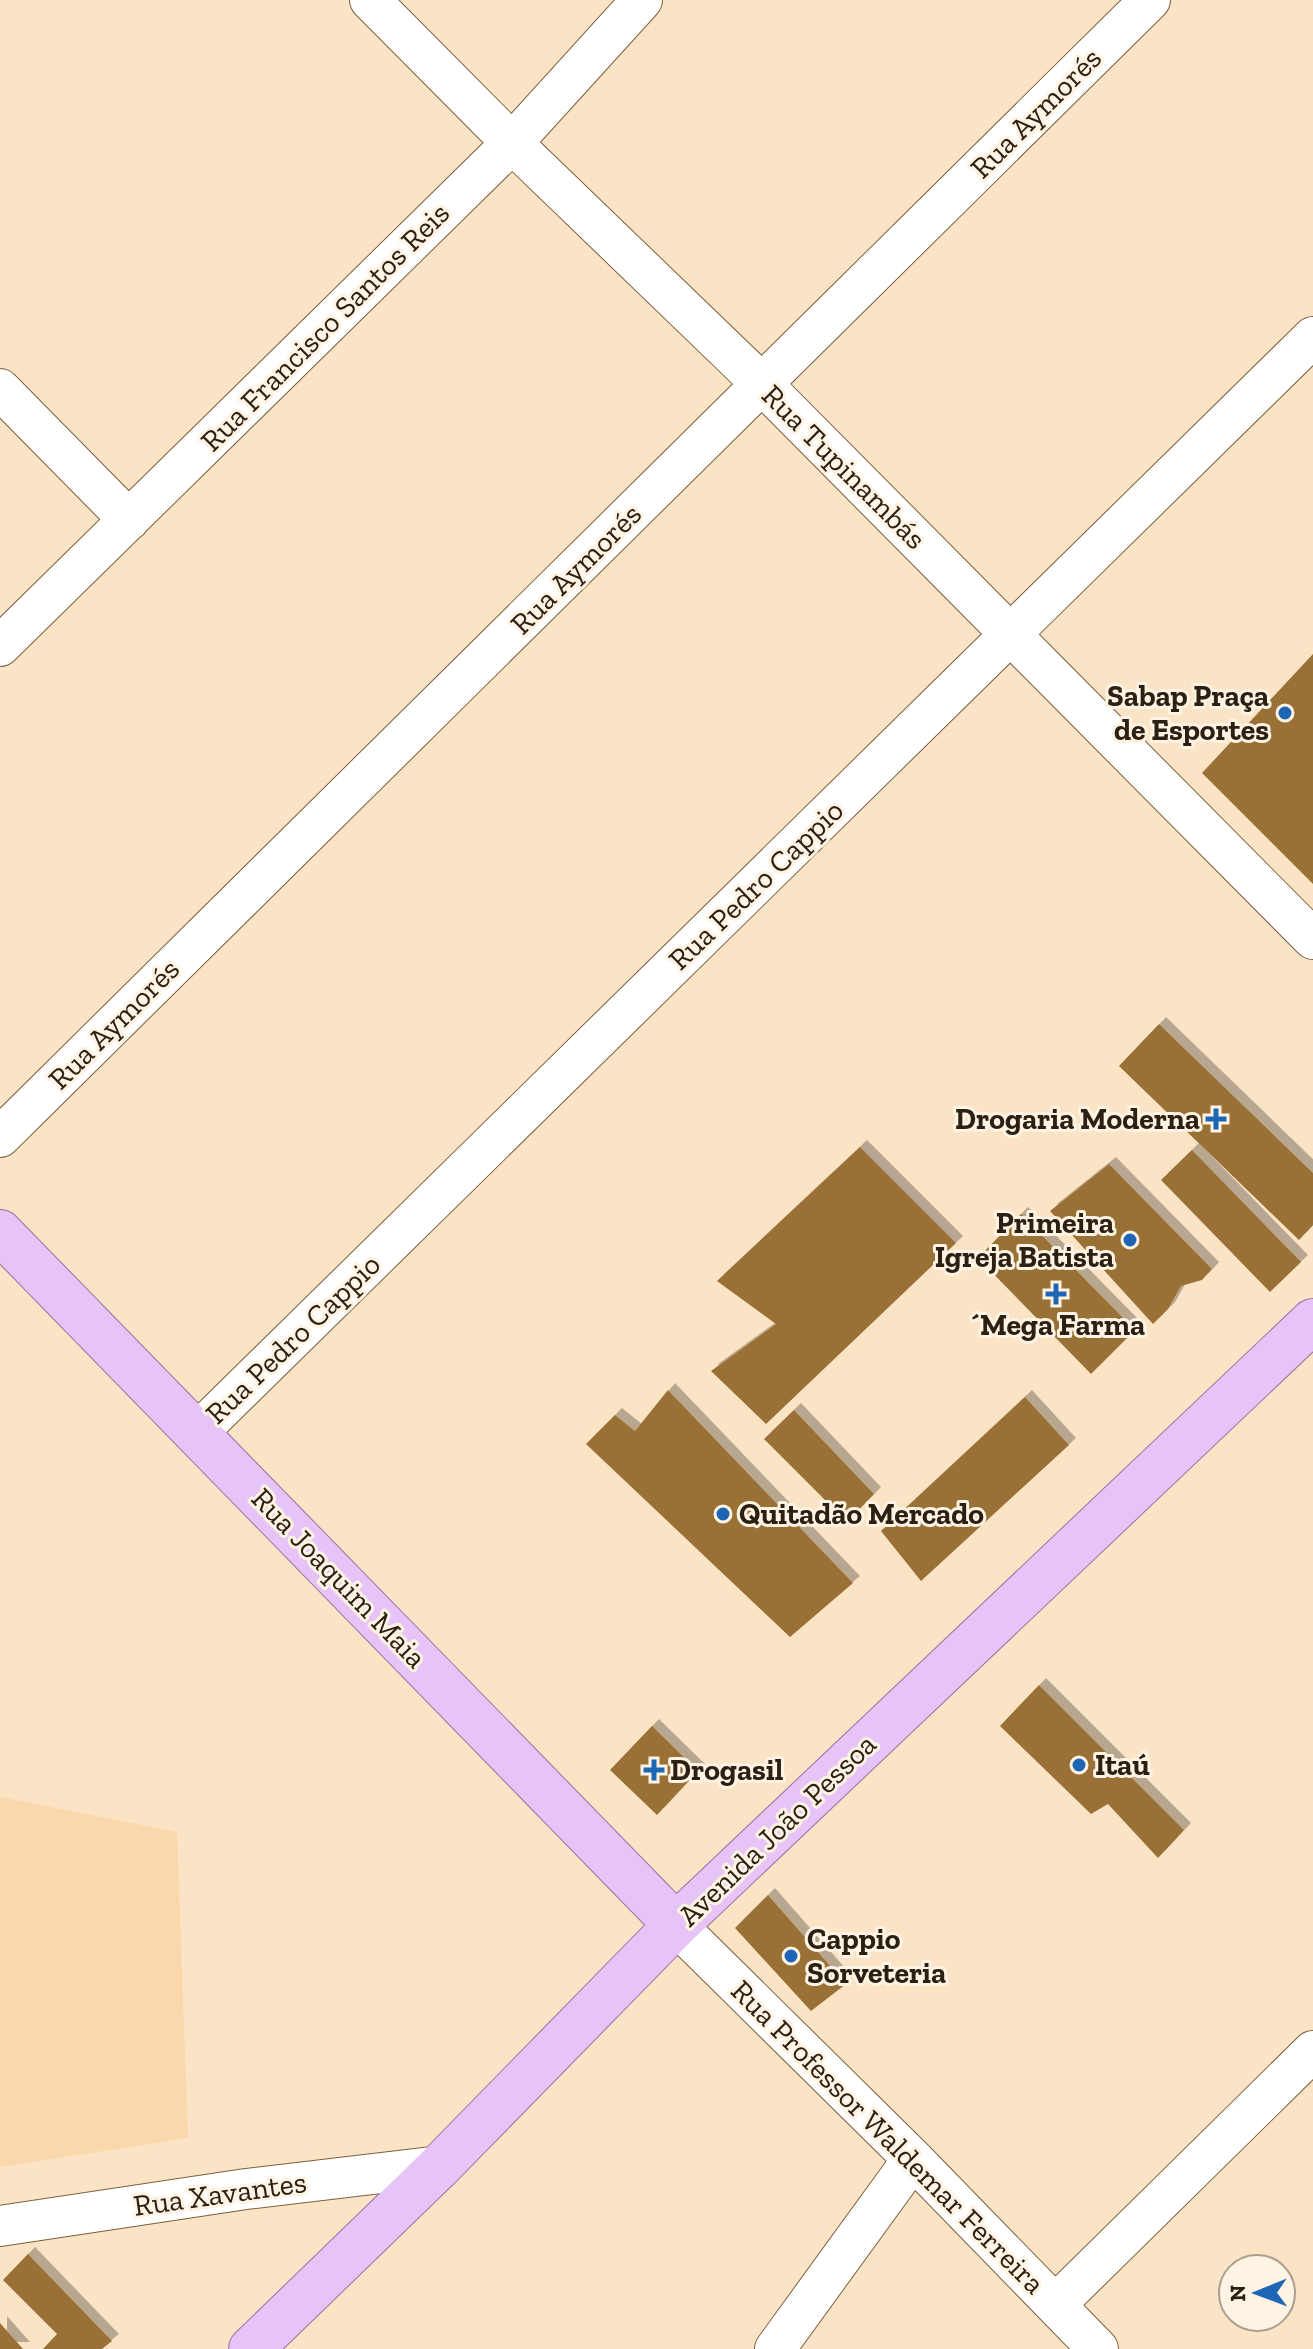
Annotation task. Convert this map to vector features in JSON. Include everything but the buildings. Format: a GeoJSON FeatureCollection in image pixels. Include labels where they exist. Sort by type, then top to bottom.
{"type":"FeatureCollection","features":[{"type":"Feature","properties":{"kind":"main road","name":"Rua Joaquim Maia"},"geometry":{"type":"LineString","coordinates":[[0,1232],[676,1925]]}},
{"type":"Feature","properties":{"kind":"main road","name":"Avenida João Pessoa"},"geometry":{"type":"LineString","coordinates":[[251,2349],[440,2166],[676,1925],[1313,1321]]}},
{"type":"Feature","properties":{"kind":"street","name":"Rua Tupinambás"},"geometry":{"type":"LineString","coordinates":[[370,0],[512,143],[763,385],[1313,939]]}},
{"type":"Feature","properties":{"kind":"street","name":"Rua Francisco Santos Reis"},"geometry":{"type":"LineString","coordinates":[[0,646],[512,143],[642,0]]}},
{"type":"Feature","properties":{"kind":"street","name":"Rua Aymorés"},"geometry":{"type":"LineString","coordinates":[[0,1137],[1150,0]]}},
{"type":"Feature","properties":{"kind":"street","name":"Rua Pedro Cappio"},"geometry":{"type":"LineString","coordinates":[[197,1433],[1313,337]]}},
{"type":"Feature","properties":{"kind":"street"},"geometry":{"type":"LineString","coordinates":[[0,389],[129,520]]}},
{"type":"Feature","properties":{"kind":"street","name":"Rua Professor Waldemar Ferreira"},"geometry":{"type":"LineString","coordinates":[[676,1925],[913,2159],[1098,2349]]}},
{"type":"Feature","properties":{"kind":"street"},"geometry":{"type":"LineString","coordinates":[[1055,2305],[1313,2051]]}},
{"type":"Feature","properties":{"kind":"street"},"geometry":{"type":"LineString","coordinates":[[775,2349],[913,2159]]}},
{"type":"Feature","properties":{"kind":"street","name":"Rua Xavantes"},"geometry":{"type":"LineString","coordinates":[[0,2226],[246,2189],[440,2166]]}},
{"type":"Feature","properties":{"kind":"shaded area"},"geometry":{"type":"Polygon","coordinates":[[[0,1797],[177,1832],[188,2138],[0,2167],[0,1797]]]}},
{"type":"Feature","properties":{"kind":"place","name":"Sabap Praça de Esportes"},"geometry":{"type":"Point","coordinates":[1285,713]}},
{"type":"Feature","properties":{"kind":"place","name":"Drogaria Moderna"},"geometry":{"type":"Point","coordinates":[1216,1119]}},
{"type":"Feature","properties":{"kind":"place","name":"Primeira Igreja Batista"},"geometry":{"type":"Point","coordinates":[1130,1240]}},
{"type":"Feature","properties":{"kind":"place","name":"´Mega Farma"},"geometry":{"type":"Point","coordinates":[1056,1294]}},
{"type":"Feature","properties":{"kind":"place","name":"Quitadão Mercado"},"geometry":{"type":"Point","coordinates":[723,1514]}},
{"type":"Feature","properties":{"kind":"place","name":"Itaú"},"geometry":{"type":"Point","coordinates":[1079,1765]}},
{"type":"Feature","properties":{"kind":"place","name":"Drogasil"},"geometry":{"type":"Point","coordinates":[654,1770]}},
{"type":"Feature","properties":{"kind":"place","name":"Cappio Sorveteria"},"geometry":{"type":"Point","coordinates":[791,1956]}}]}
